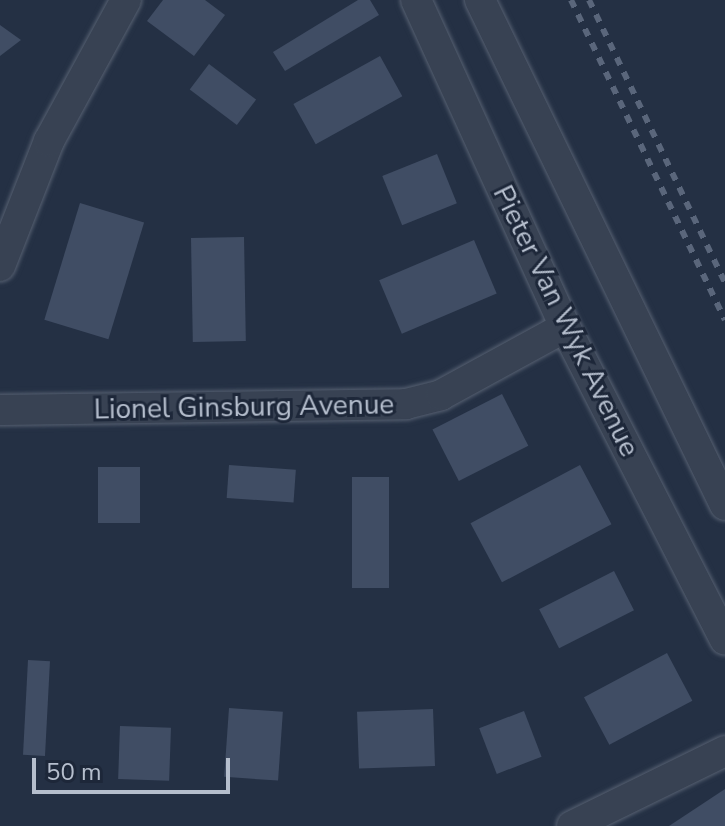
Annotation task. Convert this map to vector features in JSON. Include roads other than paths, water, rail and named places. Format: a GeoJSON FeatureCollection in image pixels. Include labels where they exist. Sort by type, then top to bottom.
{"type":"FeatureCollection","features":[{"type":"Feature","properties":{"kind":"street"},"geometry":{"type":"LineString","coordinates":[[0,266],[49,141],[126,0]]}},
{"type":"Feature","properties":{"kind":"street","name":"Pieter Van Wyk Avenue"},"geometry":{"type":"LineString","coordinates":[[416,0],[565,327],[725,639]]}},
{"type":"Feature","properties":{"kind":"street"},"geometry":{"type":"LineString","coordinates":[[480,0],[725,505]]}},
{"type":"Feature","properties":{"kind":"street","name":"Lionel Ginsburg Avenue"},"geometry":{"type":"LineString","coordinates":[[0,410],[406,404],[441,395],[565,327]]}},
{"type":"Feature","properties":{"kind":"street"},"geometry":{"type":"LineString","coordinates":[[572,826],[725,751]]}},
{"type":"Feature","properties":{"kind":"railway"},"geometry":{"type":"LineString","coordinates":[[571,0],[725,320]]}},
{"type":"Feature","properties":{"kind":"railway"},"geometry":{"type":"LineString","coordinates":[[589,0],[725,283]]}}]}
